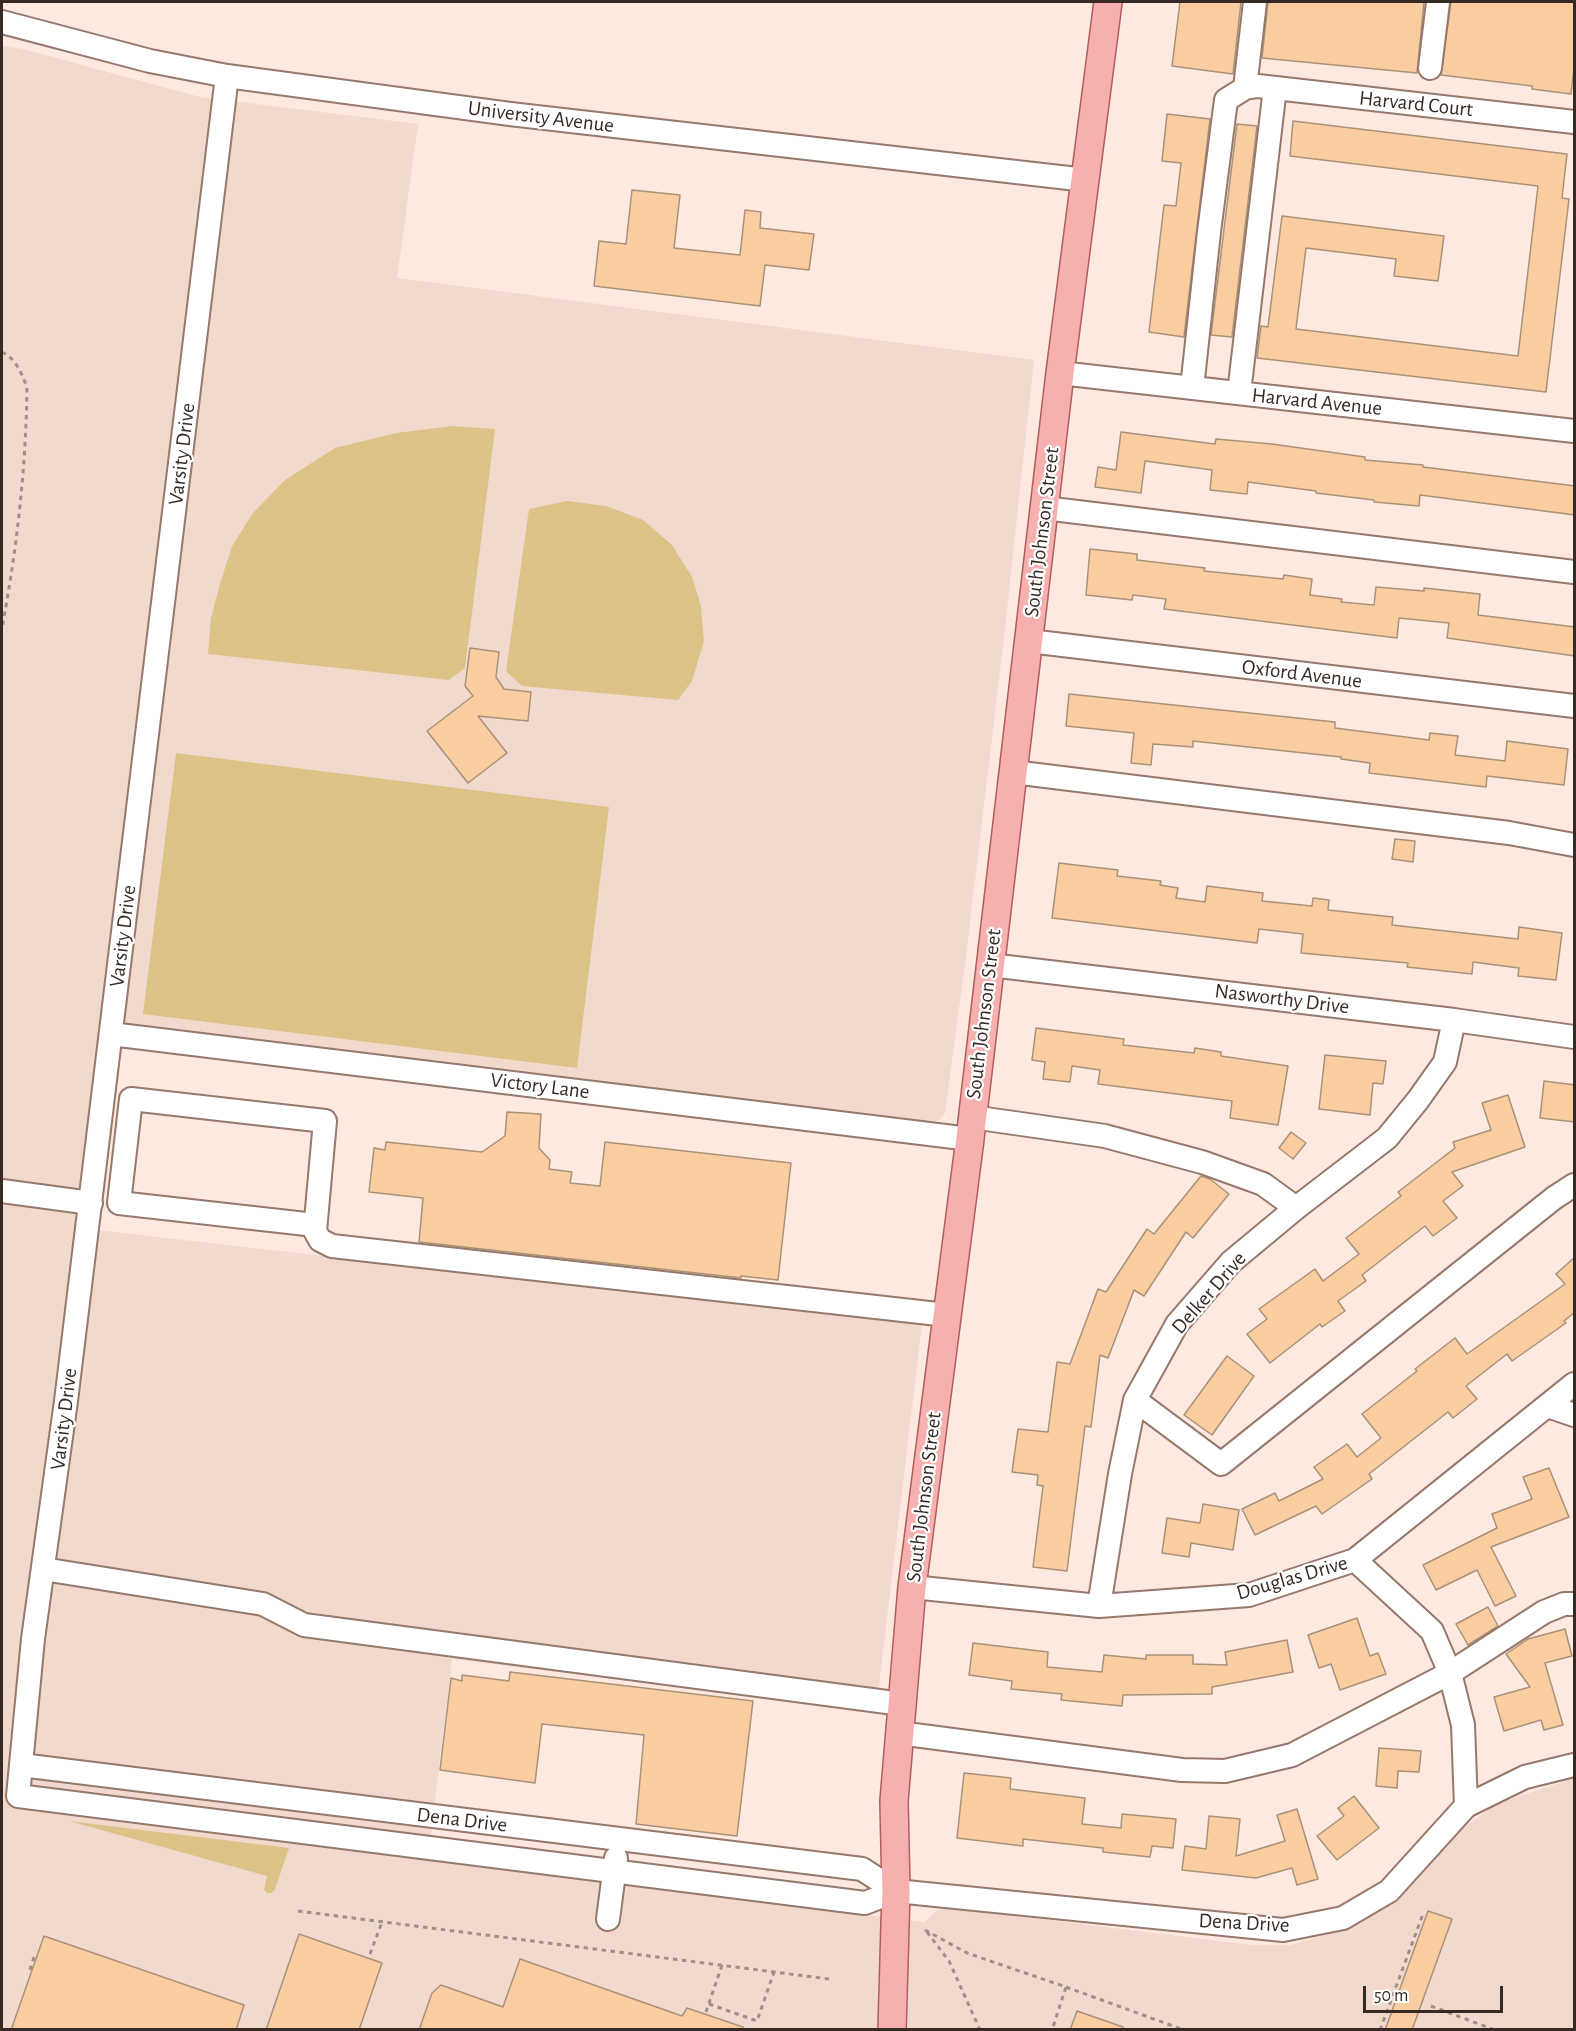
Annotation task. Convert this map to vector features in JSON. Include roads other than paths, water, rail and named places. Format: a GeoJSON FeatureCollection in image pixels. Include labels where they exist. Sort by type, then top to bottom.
{"type":"FeatureCollection","features":[{"type":"Feature","properties":{"kind":"main road","name":"South Johnson Street"},"geometry":{"type":"LineString","coordinates":[[892,2030],[896,1891],[894,1801],[912,1587],[971,1128],[1060,373],[1108,2]]}},
{"type":"Feature","properties":{"kind":"street"},"geometry":{"type":"LineString","coordinates":[[1239,393],[1259,88],[1255,2]]}},
{"type":"Feature","properties":{"kind":"street"},"geometry":{"type":"LineString","coordinates":[[1430,68],[1438,2]]}},
{"type":"Feature","properties":{"kind":"street","name":"University Avenue"},"geometry":{"type":"LineString","coordinates":[[2,22],[150,61],[228,76],[520,115],[1086,180]]}},
{"type":"Feature","properties":{"kind":"street","name":"Varsity Drive"},"geometry":{"type":"LineString","coordinates":[[18,1796],[33,1639],[58,1467],[228,76]]}},
{"type":"Feature","properties":{"kind":"street"},"geometry":{"type":"LineString","coordinates":[[1192,388],[1226,100],[1259,88]]}},
{"type":"Feature","properties":{"kind":"street","name":"Harvard Court"},"geometry":{"type":"LineString","coordinates":[[1259,88],[1575,122]]}},
{"type":"Feature","properties":{"kind":"street","name":"Harvard Avenue"},"geometry":{"type":"LineString","coordinates":[[1060,373],[1575,431]]}},
{"type":"Feature","properties":{"kind":"street"},"geometry":{"type":"LineString","coordinates":[[1044,508],[1575,572]]}},
{"type":"Feature","properties":{"kind":"street","name":"Oxford Avenue"},"geometry":{"type":"LineString","coordinates":[[1029,642],[1575,706]]}},
{"type":"Feature","properties":{"kind":"street"},"geometry":{"type":"LineString","coordinates":[[1013,772],[1509,833],[1575,845]]}},
{"type":"Feature","properties":{"kind":"street","name":"Nasworthy Drive"},"geometry":{"type":"LineString","coordinates":[[990,965],[1454,1020],[1575,1037]]}},
{"type":"Feature","properties":{"kind":"street","name":"Delker Drive"},"geometry":{"type":"LineString","coordinates":[[1099,1606],[1120,1474],[1135,1400],[1177,1324],[1230,1262],[1387,1138],[1445,1062],[1454,1020]]}},
{"type":"Feature","properties":{"kind":"street","name":"Victory Lane"},"geometry":{"type":"LineString","coordinates":[[111,1034],[971,1128],[1105,1136],[1203,1162],[1263,1184],[1296,1208]]}},
{"type":"Feature","properties":{"kind":"street"},"geometry":{"type":"LineString","coordinates":[[315,1225],[119,1203],[131,1099],[325,1121],[315,1225],[317,1236],[326,1244],[947,1315]]}},
{"type":"Feature","properties":{"kind":"street"},"geometry":{"type":"LineString","coordinates":[[97,1150],[125,1153]]}},
{"type":"Feature","properties":{"kind":"street"},"geometry":{"type":"LineString","coordinates":[[1135,1400],[1221,1464],[1554,1198],[1575,1185]]}},
{"type":"Feature","properties":{"kind":"street"},"geometry":{"type":"LineString","coordinates":[[2,1191],[90,1203]]}},
{"type":"Feature","properties":{"kind":"street","name":"Douglas Drive"},"geometry":{"type":"LineString","coordinates":[[912,1587],[1099,1606],[1249,1595],[1355,1560],[1575,1384]]}},
{"type":"Feature","properties":{"kind":"street"},"geometry":{"type":"LineString","coordinates":[[1548,1406],[1575,1415]]}},
{"type":"Feature","properties":{"kind":"street"},"geometry":{"type":"LineString","coordinates":[[1355,1560],[1432,1631],[1450,1673],[1463,1725],[1466,1806]]}},
{"type":"Feature","properties":{"kind":"street"},"geometry":{"type":"LineString","coordinates":[[43,1569],[263,1604],[304,1624],[902,1704]]}},
{"type":"Feature","properties":{"kind":"street"},"geometry":{"type":"LineString","coordinates":[[899,1733],[1182,1770],[1225,1771],[1292,1755],[1450,1673],[1544,1612],[1564,1604],[1575,1604]]}},
{"type":"Feature","properties":{"kind":"street","name":"Dena Drive"},"geometry":{"type":"LineString","coordinates":[[21,1765],[862,1869],[896,1891]]}},
{"type":"Feature","properties":{"kind":"street","name":"Dena Drive"},"geometry":{"type":"LineString","coordinates":[[18,1796],[865,1903],[896,1891],[1283,1929],[1343,1918],[1389,1891],[1466,1806],[1526,1777],[1575,1765]]}},
{"type":"Feature","properties":{"kind":"street"},"geometry":{"type":"LineString","coordinates":[[601,1918],[611,1838]]}}]}
